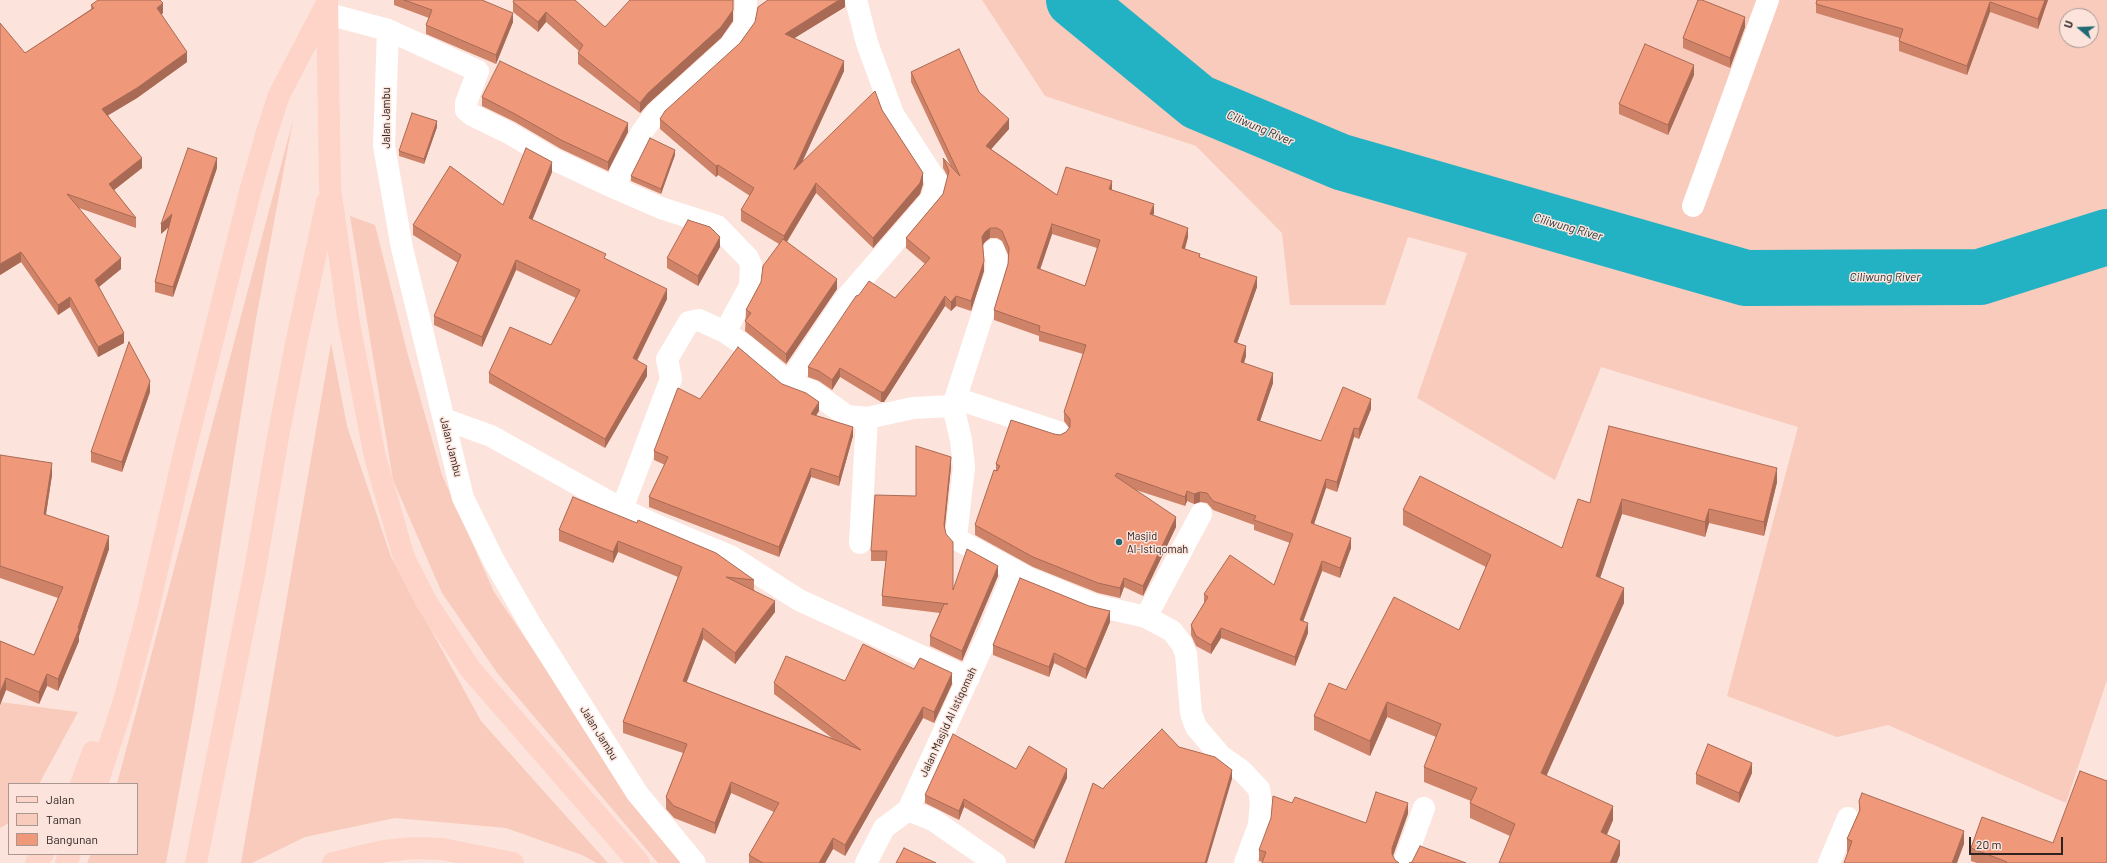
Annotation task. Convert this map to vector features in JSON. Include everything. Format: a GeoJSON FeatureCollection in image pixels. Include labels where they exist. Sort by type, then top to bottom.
{"type":"FeatureCollection","features":[{"type":"Feature","properties":{"kind":"main road"},"geometry":{"type":"LineString","coordinates":[[327,5],[330,188],[348,318],[375,457],[404,558],[427,603],[471,670],[639,863]]}},
{"type":"Feature","properties":{"kind":"main road"},"geometry":{"type":"LineString","coordinates":[[97,783],[124,702],[147,614],[184,454],[266,132],[279,95],[327,5]]}},
{"type":"Feature","properties":{"kind":"main road"},"geometry":{"type":"LineString","coordinates":[[196,863],[255,570],[288,384],[330,188]]}},
{"type":"Feature","properties":{"kind":"main road"},"geometry":{"type":"LineString","coordinates":[[81,783],[147,614]]}},
{"type":"Feature","properties":{"kind":"main road"},"geometry":{"type":"LineString","coordinates":[[333,863],[384,851],[414,848],[442,849],[513,863]]}},
{"type":"Feature","properties":{"kind":"main road"},"geometry":{"type":"LineString","coordinates":[[36,863],[42,855]]}},
{"type":"Feature","properties":{"kind":"street"},"geometry":{"type":"LineString","coordinates":[[615,188],[622,169],[642,132],[656,113],[730,46],[745,25],[746,0]]}},
{"type":"Feature","properties":{"kind":"street"},"geometry":{"type":"LineString","coordinates":[[789,383],[846,298],[931,200],[937,182],[894,114],[867,43],[856,0]]}},
{"type":"Feature","properties":{"kind":"street"},"geometry":{"type":"LineString","coordinates":[[1693,206],[1768,0]]}},
{"type":"Feature","properties":{"kind":"street"},"geometry":{"type":"LineString","coordinates":[[327,5],[388,30],[478,71],[466,103],[466,110],[472,115],[509,133],[555,160],[615,188],[661,208],[711,223],[722,231],[748,258],[751,265],[750,286],[725,332]]}},
{"type":"Feature","properties":{"kind":"street","name":"Jalan Jambu"},"geometry":{"type":"LineString","coordinates":[[388,30],[384,146],[402,248],[463,498],[498,568],[532,627],[637,793],[695,863]]}},
{"type":"Feature","properties":{"kind":"street"},"geometry":{"type":"LineString","coordinates":[[994,250],[997,261],[996,273],[953,406],[961,440],[964,466],[956,537],[958,540],[1014,570],[1094,605],[1146,617],[1172,631],[1182,644],[1188,672],[1191,713],[1196,727],[1221,756],[1242,771],[1259,789],[1261,803],[1259,825],[1245,863]]}},
{"type":"Feature","properties":{"kind":"street"},"geometry":{"type":"LineString","coordinates":[[622,509],[671,379],[667,359],[688,322],[699,320],[725,332],[747,347],[789,383],[812,391],[847,416],[867,418],[914,408],[953,406],[961,400],[1058,432]]}},
{"type":"Feature","properties":{"kind":"street"},"geometry":{"type":"LineString","coordinates":[[860,544],[867,418]]}},
{"type":"Feature","properties":{"kind":"street"},"geometry":{"type":"LineString","coordinates":[[444,419],[491,436],[622,509],[732,558],[799,600],[969,678]]}},
{"type":"Feature","properties":{"kind":"street"},"geometry":{"type":"LineString","coordinates":[[1146,617],[1201,514]]}},
{"type":"Feature","properties":{"kind":"street","name":"Jalan Masjid Al Istiqomah"},"geometry":{"type":"LineString","coordinates":[[866,863],[884,828],[908,810],[969,678],[1014,570]]}},
{"type":"Feature","properties":{"kind":"street"},"geometry":{"type":"LineString","coordinates":[[1404,863],[1424,808]]}},
{"type":"Feature","properties":{"kind":"street"},"geometry":{"type":"LineString","coordinates":[[908,810],[933,820],[995,863]]}},
{"type":"Feature","properties":{"kind":"street"},"geometry":{"type":"LineString","coordinates":[[1830,863],[1848,818]]}},
{"type":"Feature","properties":{"kind":"green space"},"geometry":{"type":"Polygon","coordinates":[[[982,0],[2107,0],[2107,680],[2066,803],[1888,725],[1837,737],[1727,696],[1798,427],[1601,367],[1555,480],[1417,398],[1467,253],[1408,237],[1385,305],[1290,305],[1282,233],[1196,146],[1045,96],[982,0]]]}},
{"type":"Feature","properties":{"kind":"green space"},"geometry":{"type":"Polygon","coordinates":[[[293,120],[256,319],[194,710],[166,863],[87,863],[91,855],[138,855],[138,783],[117,783],[293,120]]]}},
{"type":"Feature","properties":{"kind":"green space"},"geometry":{"type":"Polygon","coordinates":[[[350,216],[375,225],[408,355],[442,475],[494,592],[585,726],[681,863],[658,863],[498,674],[442,593],[393,480],[350,216]]]}},
{"type":"Feature","properties":{"kind":"green space"},"geometry":{"type":"Polygon","coordinates":[[[331,343],[347,426],[391,557],[481,721],[608,863],[597,863],[582,855],[506,828],[395,818],[305,837],[252,863],[241,863],[331,343]]]}},
{"type":"Feature","properties":{"kind":"green space"},"geometry":{"type":"Polygon","coordinates":[[[0,702],[78,712],[40,783],[8,783],[8,824],[0,828],[0,702]]]}},
{"type":"Feature","properties":{"kind":"building"},"geometry":{"type":"Polygon","coordinates":[[[98,0],[160,0],[163,3],[157,8],[187,52],[137,88],[102,109],[142,158],[109,184],[136,218],[67,194],[121,258],[95,280],[124,333],[98,347],[70,297],[58,305],[21,252],[0,264],[0,23],[25,53],[94,8],[91,5],[98,0]]]}},
{"type":"Feature","properties":{"kind":"building"},"geometry":{"type":"Polygon","coordinates":[[[404,0],[482,0],[513,13],[496,55],[426,25],[432,10],[404,0]]]}},
{"type":"Feature","properties":{"kind":"building"},"geometry":{"type":"Polygon","coordinates":[[[514,0],[575,0],[605,27],[630,0],[733,0],[733,10],[721,27],[648,93],[640,103],[578,53],[583,45],[546,12],[538,22],[513,2],[514,0]]]}},
{"type":"Feature","properties":{"kind":"building"},"geometry":{"type":"Polygon","coordinates":[[[768,0],[839,0],[785,34],[844,61],[794,170],[875,91],[882,110],[923,173],[920,183],[873,238],[816,183],[784,236],[741,210],[754,188],[718,165],[716,166],[660,119],[665,111],[740,43],[755,22],[758,7],[768,0]]]}},
{"type":"Feature","properties":{"kind":"building"},"geometry":{"type":"Polygon","coordinates":[[[1698,0],[1702,0],[1745,17],[1730,58],[1683,38],[1698,0]]]}},
{"type":"Feature","properties":{"kind":"building"},"geometry":{"type":"Polygon","coordinates":[[[1817,0],[2045,0],[2038,19],[1990,2],[1967,66],[1899,41],[1903,29],[1816,4],[1817,0]]]}},
{"type":"Feature","properties":{"kind":"building"},"geometry":{"type":"Polygon","coordinates":[[[1645,44],[1694,65],[1668,125],[1619,104],[1645,44]]]}},
{"type":"Feature","properties":{"kind":"building"},"geometry":{"type":"Polygon","coordinates":[[[959,49],[979,92],[1009,119],[986,146],[1057,195],[1066,167],[1112,181],[1109,189],[1154,204],[1150,214],[1188,228],[1182,248],[1200,254],[1199,257],[1257,277],[1234,342],[1246,346],[1241,362],[1273,373],[1257,420],[1321,441],[1343,387],[1371,399],[1359,429],[1354,428],[1337,482],[1326,479],[1311,523],[1351,538],[1340,568],[1322,561],[1300,620],[1308,623],[1295,657],[1221,628],[1211,645],[1196,636],[1191,625],[1208,597],[1204,594],[1230,555],[1274,585],[1293,534],[1254,520],[1256,516],[1213,501],[1207,493],[1200,492],[1194,494],[1187,491],[1185,497],[1117,473],[1115,476],[1176,517],[1143,586],[1124,578],[1120,588],[1098,583],[1033,557],[975,525],[994,470],[997,471],[1000,466],[996,464],[1011,420],[1060,435],[1066,432],[1070,427],[1070,419],[1064,412],[1086,345],[1039,331],[1040,326],[994,310],[1008,264],[1009,248],[1002,231],[997,228],[990,228],[982,237],[984,261],[971,301],[956,296],[951,302],[945,296],[884,392],[881,392],[840,368],[832,380],[819,371],[808,367],[856,296],[859,295],[869,281],[895,298],[930,258],[906,238],[943,194],[949,171],[943,158],[960,176],[911,72],[959,49]],[[1052,224],[1037,268],[1085,286],[1100,240],[1052,224]]]}},
{"type":"Feature","properties":{"kind":"building"},"geometry":{"type":"Polygon","coordinates":[[[500,61],[628,123],[608,162],[561,140],[482,97],[500,61]]]}},
{"type":"Feature","properties":{"kind":"building"},"geometry":{"type":"Polygon","coordinates":[[[412,113],[437,121],[424,159],[399,151],[412,113]]]}},
{"type":"Feature","properties":{"kind":"building"},"geometry":{"type":"Polygon","coordinates":[[[650,138],[675,150],[661,189],[631,176],[650,138]]]}},
{"type":"Feature","properties":{"kind":"building"},"geometry":{"type":"Polygon","coordinates":[[[188,148],[217,158],[173,287],[155,282],[172,214],[161,224],[188,148]]]}},
{"type":"Feature","properties":{"kind":"building"},"geometry":{"type":"Polygon","coordinates":[[[526,148],[552,162],[529,218],[606,254],[604,258],[667,289],[633,358],[647,366],[605,439],[489,373],[510,327],[551,345],[580,290],[516,260],[482,337],[434,316],[461,255],[413,225],[450,166],[503,205],[526,148]]]}},
{"type":"Feature","properties":{"kind":"building"},"geometry":{"type":"Polygon","coordinates":[[[688,220],[710,227],[720,237],[698,276],[667,258],[688,220]]]}},
{"type":"Feature","properties":{"kind":"building"},"geometry":{"type":"Polygon","coordinates":[[[783,239],[837,279],[786,354],[745,321],[751,313],[746,310],[761,282],[763,266],[783,239]]]}},
{"type":"Feature","properties":{"kind":"building"},"geometry":{"type":"Polygon","coordinates":[[[129,342],[150,381],[122,462],[91,452],[129,342]]]}},
{"type":"Feature","properties":{"kind":"building"},"geometry":{"type":"Polygon","coordinates":[[[738,347],[782,384],[806,393],[819,402],[811,414],[853,427],[839,477],[811,468],[779,547],[649,497],[668,457],[654,451],[678,388],[700,399],[738,347]]]}},
{"type":"Feature","properties":{"kind":"building"},"geometry":{"type":"Polygon","coordinates":[[[1609,426],[1777,468],[1764,522],[1709,509],[1705,522],[1622,499],[1596,576],[1624,588],[1541,773],[1613,806],[1601,832],[1620,841],[1610,863],[1499,863],[1515,824],[1470,803],[1477,788],[1424,767],[1441,724],[1387,702],[1370,741],[1314,716],[1329,683],[1346,690],[1394,597],[1459,630],[1491,555],[1403,510],[1420,476],[1562,548],[1578,499],[1590,503],[1609,426]]]}},
{"type":"Feature","properties":{"kind":"building"},"geometry":{"type":"Polygon","coordinates":[[[916,446],[951,457],[944,525],[946,534],[953,542],[953,590],[967,549],[998,566],[962,651],[930,636],[944,604],[948,604],[882,596],[887,551],[871,551],[875,495],[916,496],[916,446]]]}},
{"type":"Feature","properties":{"kind":"building"},"geometry":{"type":"Polygon","coordinates":[[[0,455],[52,463],[44,514],[109,536],[78,628],[79,629],[58,679],[47,674],[39,692],[6,678],[0,693],[0,641],[34,655],[63,587],[0,566],[0,455]]]}},
{"type":"Feature","properties":{"kind":"building"},"geometry":{"type":"Polygon","coordinates":[[[573,497],[637,523],[638,520],[716,553],[754,580],[726,577],[775,601],[735,653],[703,628],[683,681],[861,750],[774,683],[786,656],[845,681],[863,644],[914,669],[920,658],[952,673],[934,712],[923,707],[845,845],[833,838],[819,863],[763,863],[749,855],[779,803],[731,782],[715,823],[674,806],[666,797],[687,744],[623,722],[682,567],[618,541],[613,552],[559,530],[573,497]]]}},
{"type":"Feature","properties":{"kind":"building"},"geometry":{"type":"Polygon","coordinates":[[[1020,578],[1089,606],[1110,611],[1086,669],[1054,653],[1049,667],[993,645],[1020,578]]]}},
{"type":"Feature","properties":{"kind":"building"},"geometry":{"type":"Polygon","coordinates":[[[1162,729],[1179,747],[1215,757],[1232,770],[1205,863],[1065,863],[1093,783],[1103,789],[1162,729]]]}},
{"type":"Feature","properties":{"kind":"building"},"geometry":{"type":"Polygon","coordinates":[[[953,734],[1016,769],[1029,746],[1067,769],[1034,841],[964,799],[959,811],[925,795],[953,734]]]}},
{"type":"Feature","properties":{"kind":"building"},"geometry":{"type":"Polygon","coordinates":[[[1708,744],[1752,763],[1739,793],[1696,774],[1708,744]]]}},
{"type":"Feature","properties":{"kind":"building"},"geometry":{"type":"Polygon","coordinates":[[[2080,771],[2107,781],[2107,863],[2006,863],[2007,862],[1971,848],[1982,817],[2053,843],[2080,771]]]}},
{"type":"Feature","properties":{"kind":"building"},"geometry":{"type":"Polygon","coordinates":[[[1376,792],[1408,803],[1392,848],[1392,854],[1395,860],[1399,863],[1262,863],[1266,852],[1259,850],[1271,818],[1273,796],[1292,803],[1295,797],[1366,823],[1376,792]]]}},
{"type":"Feature","properties":{"kind":"building"},"geometry":{"type":"Polygon","coordinates":[[[1862,793],[1964,831],[1952,863],[1844,863],[1852,841],[1847,839],[1860,810],[1859,801],[1862,793]]]}},
{"type":"Feature","properties":{"kind":"building"},"geometry":{"type":"Polygon","coordinates":[[[1420,846],[1466,863],[1409,863],[1412,862],[1420,846]]]}},
{"type":"Feature","properties":{"kind":"building"},"geometry":{"type":"Polygon","coordinates":[[[904,848],[936,863],[896,863],[904,848]]]}},
{"type":"Feature","properties":{"kind":"waterway","name":"Ciliwung River"},"geometry":{"type":"LineString","coordinates":[[1074,0],[1198,102],[1341,162],[1746,278],[1980,277],[2107,237]]}},
{"type":"Feature","properties":{"kind":"place","name":"Masjid Al-Istiqomah"},"geometry":{"type":"Point","coordinates":[1119,542]}}]}
